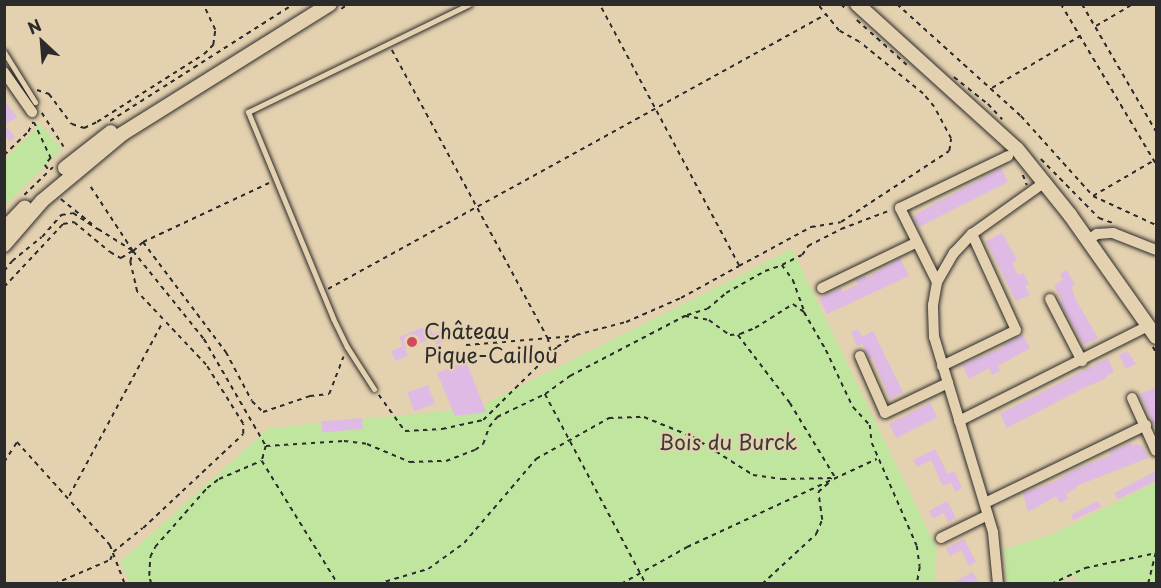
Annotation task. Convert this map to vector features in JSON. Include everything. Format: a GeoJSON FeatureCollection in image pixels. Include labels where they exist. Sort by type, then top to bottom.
{"type":"FeatureCollection","features":[{"type":"Feature","properties":{"kind":"main road"},"geometry":{"type":"LineString","coordinates":[[4,229],[58,174],[92,145],[313,4]]}},
{"type":"Feature","properties":{"kind":"main road"},"geometry":{"type":"LineString","coordinates":[[857,4],[883,31],[965,100],[1017,149],[1045,182],[1152,331]]}},
{"type":"Feature","properties":{"kind":"main road"},"geometry":{"type":"LineString","coordinates":[[4,244],[58,186],[122,134],[334,8]]}},
{"type":"Feature","properties":{"kind":"street"},"geometry":{"type":"LineString","coordinates":[[4,72],[33,108]]}},
{"type":"Feature","properties":{"kind":"street"},"geometry":{"type":"LineString","coordinates":[[937,282],[915,243],[900,208],[1008,156]]}},
{"type":"Feature","properties":{"kind":"street"},"geometry":{"type":"LineString","coordinates":[[998,584],[998,557],[985,503],[942,366],[931,321],[937,282],[954,253],[972,234],[1045,182]]}},
{"type":"Feature","properties":{"kind":"street"},"geometry":{"type":"LineString","coordinates":[[1088,240],[1097,234],[1113,233],[1156,250]]}},
{"type":"Feature","properties":{"kind":"street"},"geometry":{"type":"LineString","coordinates":[[942,366],[1016,330],[972,234]]}},
{"type":"Feature","properties":{"kind":"street"},"geometry":{"type":"LineString","coordinates":[[822,288],[915,243]]}},
{"type":"Feature","properties":{"kind":"street"},"geometry":{"type":"LineString","coordinates":[[1050,299],[1082,361]]}},
{"type":"Feature","properties":{"kind":"street"},"geometry":{"type":"LineString","coordinates":[[959,421],[1082,361],[1152,331]]}},
{"type":"Feature","properties":{"kind":"street"},"geometry":{"type":"LineString","coordinates":[[860,356],[885,413],[948,383]]}},
{"type":"Feature","properties":{"kind":"street"},"geometry":{"type":"LineString","coordinates":[[1132,398],[1156,451]]}},
{"type":"Feature","properties":{"kind":"street"},"geometry":{"type":"LineString","coordinates":[[985,503],[1146,425]]}},
{"type":"Feature","properties":{"kind":"street"},"geometry":{"type":"LineString","coordinates":[[941,538],[988,515]]}},
{"type":"Feature","properties":{"kind":"lane"},"geometry":{"type":"LineString","coordinates":[[374,389],[347,347],[248,112],[469,4]]}},
{"type":"Feature","properties":{"kind":"lane"},"geometry":{"type":"LineString","coordinates":[[4,52],[33,108]]}},
{"type":"Feature","properties":{"kind":"path"},"geometry":{"type":"LineString","coordinates":[[4,155],[28,132],[35,91],[41,90],[49,94],[72,124],[84,128],[204,54],[213,45],[214,30],[203,4]]}},
{"type":"Feature","properties":{"kind":"path"},"geometry":{"type":"LineString","coordinates":[[103,126],[294,4]]}},
{"type":"Feature","properties":{"kind":"path"},"geometry":{"type":"LineString","coordinates":[[334,8],[348,4]]}},
{"type":"Feature","properties":{"kind":"path"},"geometry":{"type":"LineString","coordinates":[[599,4],[739,266]]}},
{"type":"Feature","properties":{"kind":"path"},"geometry":{"type":"LineString","coordinates":[[466,345],[576,335],[626,322],[681,298],[811,226],[841,222],[949,151],[951,139],[923,94],[860,42],[838,31],[817,4]]}},
{"type":"Feature","properties":{"kind":"path"},"geometry":{"type":"LineString","coordinates":[[897,4],[1021,116],[1093,196],[1156,225]]}},
{"type":"Feature","properties":{"kind":"path"},"geometry":{"type":"LineString","coordinates":[[1061,4],[1156,164]]}},
{"type":"Feature","properties":{"kind":"path"},"geometry":{"type":"LineString","coordinates":[[1082,4],[1156,131]]}},
{"type":"Feature","properties":{"kind":"path"},"geometry":{"type":"LineString","coordinates":[[1095,27],[1133,4]]}},
{"type":"Feature","properties":{"kind":"path"},"geometry":{"type":"LineString","coordinates":[[322,292],[825,15]]}},
{"type":"Feature","properties":{"kind":"path"},"geometry":{"type":"LineString","coordinates":[[991,89],[1080,36]]}},
{"type":"Feature","properties":{"kind":"path"},"geometry":{"type":"LineString","coordinates":[[389,44],[548,338],[550,353]]}},
{"type":"Feature","properties":{"kind":"path"},"geometry":{"type":"LineString","coordinates":[[33,108],[64,147]]}},
{"type":"Feature","properties":{"kind":"path"},"geometry":{"type":"LineString","coordinates":[[33,108],[51,158],[45,165],[49,171]]}},
{"type":"Feature","properties":{"kind":"path"},"geometry":{"type":"LineString","coordinates":[[1093,196],[1154,160]]}},
{"type":"Feature","properties":{"kind":"path"},"geometry":{"type":"LineString","coordinates":[[24,195],[52,168]]}},
{"type":"Feature","properties":{"kind":"path"},"geometry":{"type":"LineString","coordinates":[[4,287],[63,224],[74,222],[110,252],[121,258],[143,242],[276,180]]}},
{"type":"Feature","properties":{"kind":"path"},"geometry":{"type":"LineString","coordinates":[[92,187],[133,251],[204,339],[266,446],[262,461],[338,584]]}},
{"type":"Feature","properties":{"kind":"path"},"geometry":{"type":"LineString","coordinates":[[66,193],[60,198],[98,229]]}},
{"type":"Feature","properties":{"kind":"path"},"geometry":{"type":"LineString","coordinates":[[266,446],[344,441],[367,444],[410,462],[446,461],[475,450],[483,444],[489,427],[497,417],[545,394],[570,376],[685,316],[706,309],[726,292],[765,271],[802,255],[808,246],[841,229],[884,211],[900,208]]}},
{"type":"Feature","properties":{"kind":"path"},"geometry":{"type":"LineString","coordinates":[[4,271],[12,261],[42,237],[61,215],[72,213],[133,251]]}},
{"type":"Feature","properties":{"kind":"path"},"geometry":{"type":"LineString","coordinates":[[143,242],[226,351],[252,401],[263,412],[310,396],[329,394],[347,347]]}},
{"type":"Feature","properties":{"kind":"path"},"geometry":{"type":"LineString","coordinates":[[54,584],[110,560],[113,552],[143,528],[243,434],[243,424],[206,365],[137,292],[131,273],[133,251]]}},
{"type":"Feature","properties":{"kind":"path"},"geometry":{"type":"LineString","coordinates":[[782,265],[793,280],[804,312],[826,350],[853,408],[870,425],[872,443],[878,459],[917,546],[920,567],[917,584]]}},
{"type":"Feature","properties":{"kind":"path"},"geometry":{"type":"LineString","coordinates":[[685,316],[709,320],[730,335],[755,328],[793,304],[804,312]]}},
{"type":"Feature","properties":{"kind":"path"},"geometry":{"type":"LineString","coordinates":[[69,497],[163,321]]}},
{"type":"Feature","properties":{"kind":"path"},"geometry":{"type":"LineString","coordinates":[[737,334],[790,403],[835,478]]}},
{"type":"Feature","properties":{"kind":"path"},"geometry":{"type":"LineString","coordinates":[[374,389],[405,431],[442,429],[483,420],[550,353],[576,335]]}},
{"type":"Feature","properties":{"kind":"path"},"geometry":{"type":"LineString","coordinates":[[545,394],[567,440],[646,584]]}},
{"type":"Feature","properties":{"kind":"path"},"geometry":{"type":"LineString","coordinates":[[377,584],[428,568],[464,543],[536,459],[609,418],[644,417],[693,437],[753,475],[782,479],[835,478]]}},
{"type":"Feature","properties":{"kind":"path"},"geometry":{"type":"LineString","coordinates":[[4,462],[17,442],[110,545],[125,584]]}},
{"type":"Feature","properties":{"kind":"path"},"geometry":{"type":"LineString","coordinates":[[621,584],[687,547],[878,459]]}},
{"type":"Feature","properties":{"kind":"path"},"geometry":{"type":"LineString","coordinates":[[151,584],[148,576],[150,557],[155,547],[207,488],[219,479],[262,461]]}},
{"type":"Feature","properties":{"kind":"path"},"geometry":{"type":"LineString","coordinates":[[762,584],[816,534],[822,520],[818,492],[835,478]]}},
{"type":"Feature","properties":{"kind":"path"},"geometry":{"type":"LineString","coordinates":[[1051,584],[1085,568],[1156,553],[1148,584]]}},
{"type":"Feature","properties":{"kind":"green space"},"geometry":{"type":"Polygon","coordinates":[[[38,122],[62,149],[5,206],[5,159],[36,129],[38,122]]]}},
{"type":"Feature","properties":{"kind":"green space","name":"Bois du Burck"},"geometry":{"type":"Polygon","coordinates":[[[792,249],[937,549],[934,584],[131,584],[120,562],[269,428],[477,408],[792,249]]]}},
{"type":"Feature","properties":{"kind":"green space"},"geometry":{"type":"Polygon","coordinates":[[[1156,482],[1156,583],[1078,583],[1074,575],[1058,583],[1007,583],[1004,549],[1053,534],[1156,482]]]}},
{"type":"Feature","properties":{"kind":"building"},"geometry":{"type":"Polygon","coordinates":[[[4,100],[17,117],[5,125],[15,137],[10,142],[4,134],[4,100]]]}},
{"type":"Feature","properties":{"kind":"building"},"geometry":{"type":"Polygon","coordinates":[[[1001,168],[1008,182],[919,227],[914,217],[916,214],[1001,168]]]}},
{"type":"Feature","properties":{"kind":"building"},"geometry":{"type":"Polygon","coordinates":[[[1002,233],[1017,260],[1012,263],[1018,275],[1023,273],[1029,284],[1025,286],[1030,295],[1016,301],[986,241],[1002,233]]]}},
{"type":"Feature","properties":{"kind":"building"},"geometry":{"type":"Polygon","coordinates":[[[900,258],[909,276],[827,314],[819,298],[841,288],[842,292],[858,284],[855,280],[864,276],[867,278],[900,258]]]}},
{"type":"Feature","properties":{"kind":"building"},"geometry":{"type":"Polygon","coordinates":[[[1067,270],[1075,285],[1071,286],[1076,300],[1098,338],[1084,345],[1060,302],[1062,301],[1054,285],[1063,280],[1060,274],[1067,270]]]}},
{"type":"Feature","properties":{"kind":"building","name":"Château Pique-Caillou"},"geometry":{"type":"Polygon","coordinates":[[[429,325],[433,334],[444,329],[449,339],[436,345],[433,338],[405,349],[408,356],[396,361],[391,351],[403,346],[399,337],[429,325]]]}},
{"type":"Feature","properties":{"kind":"building"},"geometry":{"type":"Polygon","coordinates":[[[858,329],[862,337],[873,331],[903,392],[890,399],[872,357],[870,359],[862,344],[857,346],[851,333],[858,329]]]}},
{"type":"Feature","properties":{"kind":"building"},"geometry":{"type":"Polygon","coordinates":[[[1023,335],[1030,348],[998,366],[1000,371],[992,375],[989,368],[969,379],[962,365],[1004,347],[1003,345],[1023,335]]]}},
{"type":"Feature","properties":{"kind":"building"},"geometry":{"type":"Polygon","coordinates":[[[1127,351],[1136,364],[1126,369],[1119,355],[1127,351]]]}},
{"type":"Feature","properties":{"kind":"building"},"geometry":{"type":"Polygon","coordinates":[[[1108,358],[1114,372],[1106,376],[1107,378],[1007,428],[1000,414],[1108,358]]]}},
{"type":"Feature","properties":{"kind":"building"},"geometry":{"type":"Polygon","coordinates":[[[466,361],[486,412],[455,416],[437,373],[466,361]]]}},
{"type":"Feature","properties":{"kind":"building"},"geometry":{"type":"Polygon","coordinates":[[[428,385],[435,404],[414,411],[407,393],[428,385]]]}},
{"type":"Feature","properties":{"kind":"building"},"geometry":{"type":"Polygon","coordinates":[[[1154,388],[1156,393],[1156,429],[1140,394],[1154,388]]]}},
{"type":"Feature","properties":{"kind":"building"},"geometry":{"type":"Polygon","coordinates":[[[930,403],[937,417],[896,438],[889,424],[930,403]]]}},
{"type":"Feature","properties":{"kind":"building"},"geometry":{"type":"Polygon","coordinates":[[[362,418],[363,429],[322,433],[321,422],[362,418]]]}},
{"type":"Feature","properties":{"kind":"building"},"geometry":{"type":"Polygon","coordinates":[[[1131,443],[1132,446],[1137,443],[1139,446],[1142,445],[1148,458],[1076,486],[1077,488],[1066,494],[1068,499],[1060,503],[1056,496],[1028,512],[1023,493],[1054,482],[1076,469],[1111,455],[1109,452],[1131,443]]]}},
{"type":"Feature","properties":{"kind":"building"},"geometry":{"type":"Polygon","coordinates":[[[935,449],[948,474],[954,471],[962,488],[955,492],[951,483],[943,486],[931,460],[917,467],[913,460],[935,449]]]}},
{"type":"Feature","properties":{"kind":"building"},"geometry":{"type":"Polygon","coordinates":[[[1156,471],[1156,481],[1118,499],[1114,493],[1156,471]]]}},
{"type":"Feature","properties":{"kind":"building"},"geometry":{"type":"Polygon","coordinates":[[[947,501],[956,518],[948,522],[944,513],[933,519],[929,511],[947,501]]]}},
{"type":"Feature","properties":{"kind":"building"},"geometry":{"type":"Polygon","coordinates":[[[1098,501],[1101,507],[1073,520],[1071,515],[1098,501]]]}},
{"type":"Feature","properties":{"kind":"building"},"geometry":{"type":"Polygon","coordinates":[[[964,539],[976,562],[969,566],[961,550],[950,556],[946,548],[964,539]]]}},
{"type":"Feature","properties":{"kind":"building"},"geometry":{"type":"Polygon","coordinates":[[[973,572],[979,584],[950,584],[973,572]]]}},
{"type":"Feature","properties":{"kind":"place","name":"Château Pique-Caillou"},"geometry":{"type":"Point","coordinates":[412,342]}}]}
